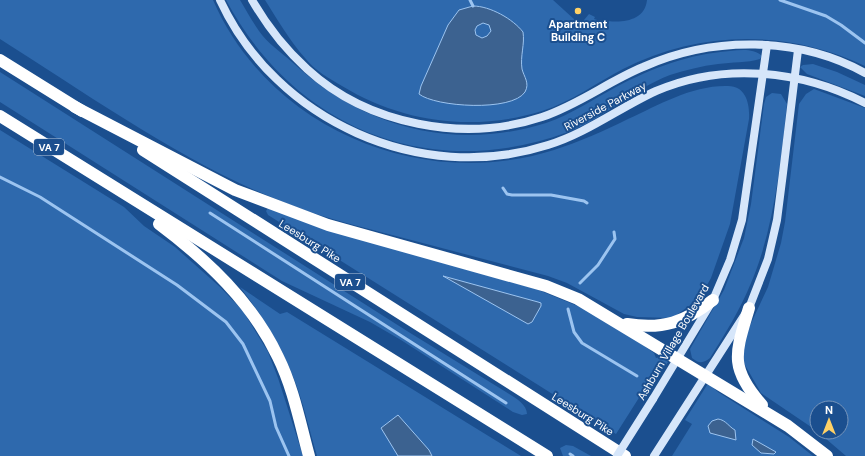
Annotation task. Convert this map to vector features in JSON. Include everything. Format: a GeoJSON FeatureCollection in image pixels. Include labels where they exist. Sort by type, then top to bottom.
{"type":"FeatureCollection","features":[{"type":"Feature","properties":{"kind":"highway","name":"Leesburg Pike"},"geometry":{"type":"LineString","coordinates":[[0,60],[625,456]]}},
{"type":"Feature","properties":{"kind":"highway"},"geometry":{"type":"LineString","coordinates":[[75,107],[235,190],[328,225],[546,286],[578,299],[621,323],[788,426],[827,456]]}},
{"type":"Feature","properties":{"kind":"highway","name":"VA 7"},"geometry":{"type":"LineString","coordinates":[[0,116],[99,179],[547,456]]}},
{"type":"Feature","properties":{"kind":"highway"},"geometry":{"type":"LineString","coordinates":[[99,179],[184,243],[233,289],[247,307],[278,357],[309,456]]}},
{"type":"Feature","properties":{"kind":"highway"},"geometry":{"type":"LineString","coordinates":[[621,323],[645,327],[661,326],[680,321],[697,312],[713,300]]}},
{"type":"Feature","properties":{"kind":"highway"},"geometry":{"type":"LineString","coordinates":[[749,308],[739,343],[737,362],[742,379],[770,415]]}},
{"type":"Feature","properties":{"kind":"main road","name":"Riverside Parkway"},"geometry":{"type":"LineString","coordinates":[[220,0],[242,39],[260,63],[286,89],[305,104],[342,127],[364,137],[413,152],[436,156],[489,157],[525,151],[570,138],[640,100],[672,85],[708,76],[726,74],[764,74],[796,77],[826,86],[865,103]]}},
{"type":"Feature","properties":{"kind":"main road","name":"Riverside Parkway"},"geometry":{"type":"LineString","coordinates":[[252,0],[277,38],[290,52],[308,70],[345,96],[386,115],[410,122],[461,129],[508,126],[541,117],[586,99],[644,66],[677,54],[710,47],[746,44],[767,45],[798,50],[830,57],[865,73]]}},
{"type":"Feature","properties":{"kind":"main road","name":"Ashburn Village Boulevard"},"geometry":{"type":"LineString","coordinates":[[618,456],[713,300],[730,260],[742,220],[767,45]]}},
{"type":"Feature","properties":{"kind":"main road"},"geometry":{"type":"LineString","coordinates":[[654,456],[749,308],[768,259],[775,226],[796,77],[798,50]]}},
{"type":"Feature","properties":{"kind":"shaded area"},"geometry":{"type":"Polygon","coordinates":[[[0,0],[213,0],[238,45],[271,84],[311,115],[355,139],[403,155],[453,162],[504,161],[554,150],[610,128],[664,102],[689,92],[715,87],[734,87],[743,92],[746,97],[749,108],[749,119],[730,224],[711,278],[702,294],[692,304],[672,318],[637,317],[624,314],[567,283],[548,276],[319,215],[256,191],[218,172],[143,130],[0,39],[0,0]]]}},
{"type":"Feature","properties":{"kind":"shaded area"},"geometry":{"type":"Polygon","coordinates":[[[226,0],[240,0],[259,31],[270,43],[319,84],[348,103],[379,118],[410,128],[443,134],[477,135],[511,131],[546,123],[573,111],[643,74],[671,63],[700,55],[743,50],[755,52],[762,56],[760,59],[706,66],[670,75],[644,88],[581,126],[568,132],[517,146],[466,151],[417,147],[371,134],[328,112],[289,82],[255,45],[226,0]]]}},
{"type":"Feature","properties":{"kind":"shaded area"},"geometry":{"type":"Polygon","coordinates":[[[265,0],[553,0],[575,20],[574,21],[579,26],[589,14],[595,17],[594,19],[607,23],[608,21],[627,21],[633,19],[642,12],[647,0],[865,0],[865,66],[836,54],[805,45],[775,40],[744,39],[713,41],[682,47],[652,56],[623,69],[563,103],[542,111],[491,121],[465,122],[439,120],[414,116],[365,99],[322,74],[299,51],[265,0]]]}},
{"type":"Feature","properties":{"kind":"shaded area"},"geometry":{"type":"Polygon","coordinates":[[[473,6],[487,8],[501,14],[513,22],[523,32],[522,69],[527,86],[525,92],[517,98],[505,103],[473,105],[440,102],[419,94],[421,86],[448,25],[459,10],[473,6]],[[483,23],[477,26],[475,30],[476,35],[482,38],[487,36],[491,31],[489,25],[483,23]]]}},
{"type":"Feature","properties":{"kind":"shaded area"},"geometry":{"type":"Polygon","coordinates":[[[813,64],[837,72],[865,85],[865,96],[807,74],[800,67],[803,65],[813,64]]]}},
{"type":"Feature","properties":{"kind":"shaded area"},"geometry":{"type":"Polygon","coordinates":[[[0,72],[407,331],[513,396],[525,407],[527,414],[522,415],[513,412],[401,340],[370,322],[282,281],[0,102],[0,72]]]}},
{"type":"Feature","properties":{"kind":"shaded area"},"geometry":{"type":"Polygon","coordinates":[[[814,89],[865,108],[865,456],[846,456],[827,440],[849,440],[849,400],[809,400],[809,426],[761,393],[745,365],[743,356],[746,334],[768,287],[781,243],[785,222],[799,104],[806,94],[814,89]]]}},
{"type":"Feature","properties":{"kind":"shaded area"},"geometry":{"type":"Polygon","coordinates":[[[772,93],[781,94],[787,104],[779,172],[771,218],[759,262],[747,293],[727,331],[710,358],[704,362],[699,362],[692,358],[690,349],[724,290],[744,238],[751,204],[764,104],[766,97],[772,93]]]}},
{"type":"Feature","properties":{"kind":"shaded area"},"geometry":{"type":"Polygon","coordinates":[[[0,130],[124,207],[144,226],[175,247],[220,287],[243,311],[268,352],[303,456],[0,456],[0,130]]]}},
{"type":"Feature","properties":{"kind":"shaded area"},"geometry":{"type":"Polygon","coordinates":[[[268,208],[398,250],[536,289],[585,309],[633,338],[654,353],[656,358],[660,357],[668,362],[646,395],[642,393],[616,434],[268,215],[266,211],[268,208]]]}},
{"type":"Feature","properties":{"kind":"shaded area"},"geometry":{"type":"Polygon","coordinates":[[[443,276],[538,302],[541,303],[541,306],[532,322],[528,324],[443,276]]]}},
{"type":"Feature","properties":{"kind":"shaded area"},"geometry":{"type":"Polygon","coordinates":[[[240,287],[280,314],[287,312],[521,456],[317,456],[306,415],[287,362],[269,329],[240,287]]]}},
{"type":"Feature","properties":{"kind":"shaded area"},"geometry":{"type":"Polygon","coordinates":[[[709,384],[718,392],[789,437],[813,456],[672,456],[692,424],[685,420],[709,384]]]}},
{"type":"Feature","properties":{"kind":"shaded area"},"geometry":{"type":"Polygon","coordinates":[[[398,415],[429,450],[432,456],[398,456],[381,428],[398,415]]]}},
{"type":"Feature","properties":{"kind":"shaded area"},"geometry":{"type":"Polygon","coordinates":[[[718,419],[735,430],[736,440],[710,433],[708,426],[712,421],[718,419]]]}},
{"type":"Feature","properties":{"kind":"shaded area"},"geometry":{"type":"Polygon","coordinates":[[[753,439],[776,452],[774,454],[761,453],[752,445],[753,439]]]}},
{"type":"Feature","properties":{"kind":"shaded area"},"geometry":{"type":"Polygon","coordinates":[[[566,445],[573,446],[591,456],[563,456],[560,448],[566,445]]]}},
{"type":"Feature","properties":{"kind":"waterway"},"geometry":{"type":"LineString","coordinates":[[470,0],[473,6]]}},
{"type":"Feature","properties":{"kind":"waterway"},"geometry":{"type":"LineString","coordinates":[[780,0],[826,16],[865,43]]}},
{"type":"Feature","properties":{"kind":"waterway"},"geometry":{"type":"LineString","coordinates":[[0,177],[40,197],[177,285],[226,322],[243,344],[270,401],[276,427],[289,456]]}},
{"type":"Feature","properties":{"kind":"waterway"},"geometry":{"type":"LineString","coordinates":[[503,188],[507,194],[512,195],[551,195],[584,201],[587,203]]}},
{"type":"Feature","properties":{"kind":"waterway"},"geometry":{"type":"LineString","coordinates":[[210,213],[506,403]]}},
{"type":"Feature","properties":{"kind":"waterway"},"geometry":{"type":"LineString","coordinates":[[580,283],[598,265],[615,239],[614,232]]}},
{"type":"Feature","properties":{"kind":"waterway"},"geometry":{"type":"LineString","coordinates":[[568,309],[574,332],[582,343],[637,376]]}},
{"type":"Feature","properties":{"kind":"place","name":"Apartment Building C"},"geometry":{"type":"Point","coordinates":[578,11]}}]}
